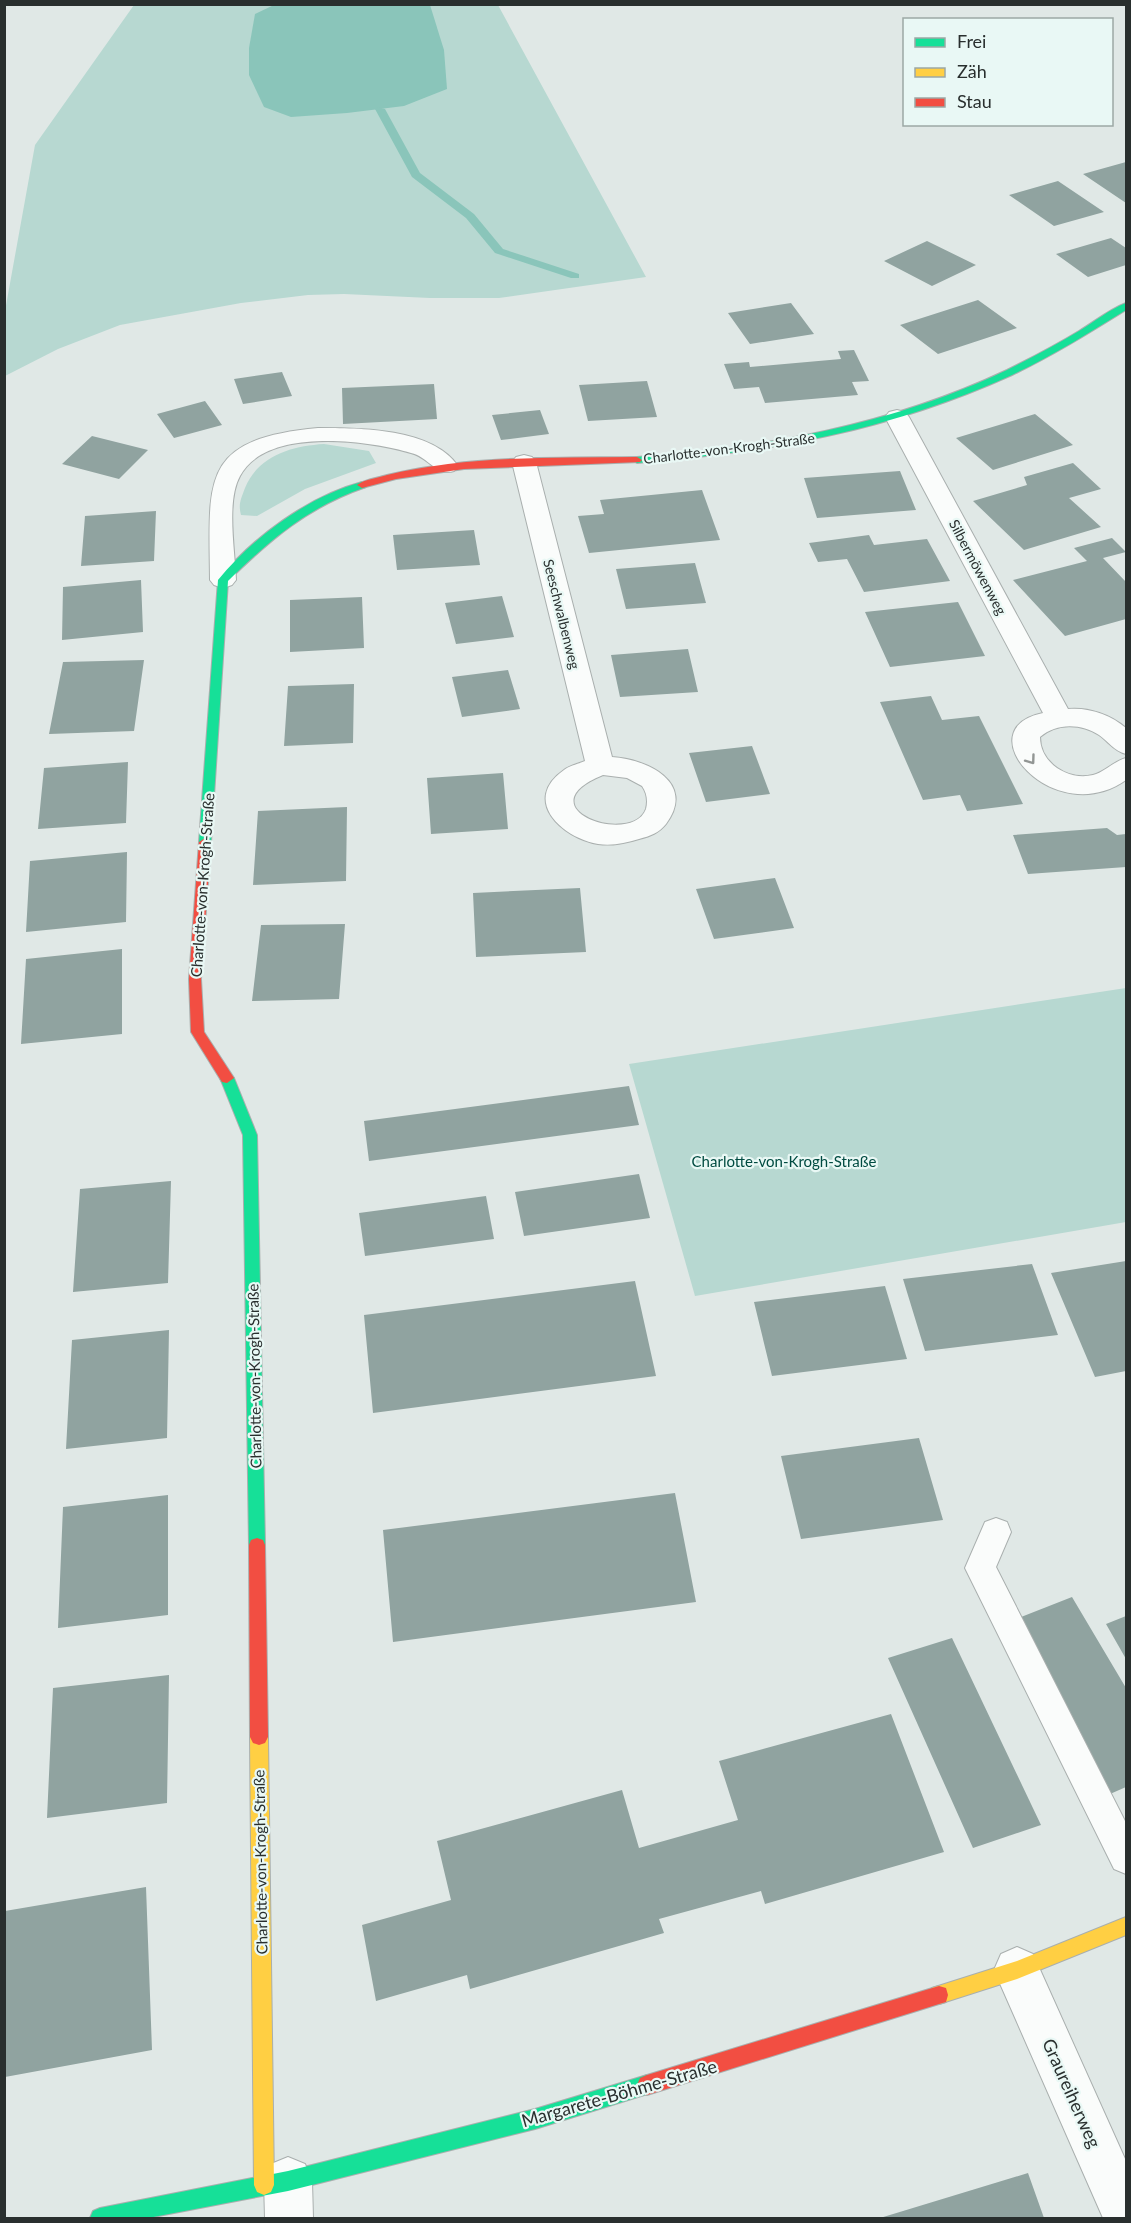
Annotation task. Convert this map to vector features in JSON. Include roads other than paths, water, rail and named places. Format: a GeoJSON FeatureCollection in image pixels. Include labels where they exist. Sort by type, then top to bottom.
{"type":"FeatureCollection","features":[{"type":"Feature","properties":{"kind":"street","name":"Charlotte-von-Krogh-Straße"},"geometry":{"type":"LineString","coordinates":[[223,580],[275,530],[311,506],[354,488],[446,466],[640,460],[733,451],[827,435],[897,417],[1000,379],[1088,333],[1126,306]]}},
{"type":"Feature","properties":{"kind":"street","name":"Silbermöwenweg"},"geometry":{"type":"LineString","coordinates":[[897,417],[1059,717]]}},
{"type":"Feature","properties":{"kind":"street","name":"Charlotte-von-Krogh-Straße"},"geometry":{"type":"LineString","coordinates":[[280,2195],[250,1135],[227,1078],[198,1032],[195,979],[223,580],[222,508],[227,477],[234,465],[250,453],[288,437],[333,433],[427,449],[446,466]]}},
{"type":"Feature","properties":{"kind":"street","name":"Seeschwalbenweg"},"geometry":{"type":"LineString","coordinates":[[524,462],[600,766]]}},
{"type":"Feature","properties":{"kind":"street"},"geometry":{"type":"LineString","coordinates":[[1126,745],[1119,735],[1092,720],[1059,717],[1044,721],[1032,729],[1025,738],[1024,749],[1030,761],[1040,771],[1072,784],[1091,785],[1113,779],[1126,767]]}},
{"type":"Feature","properties":{"kind":"street","name":"Margarete-Böhme-Straße"},"geometry":{"type":"LineString","coordinates":[[100,2218],[280,2195],[778,2046],[1017,1970],[1126,1926]]}},
{"type":"Feature","properties":{"kind":"street","name":"Graureiherweg"},"geometry":{"type":"LineString","coordinates":[[1017,1970],[1126,2215]]}},
{"type":"Feature","properties":{"kind":"lane"},"geometry":{"type":"LineString","coordinates":[[996,1532],[980,1568],[1126,1857]]}},
{"type":"Feature","properties":{"kind":"waterway"},"geometry":{"type":"LineString","coordinates":[[380,109],[416,175],[470,216],[499,251],[575,276]]}}]}
